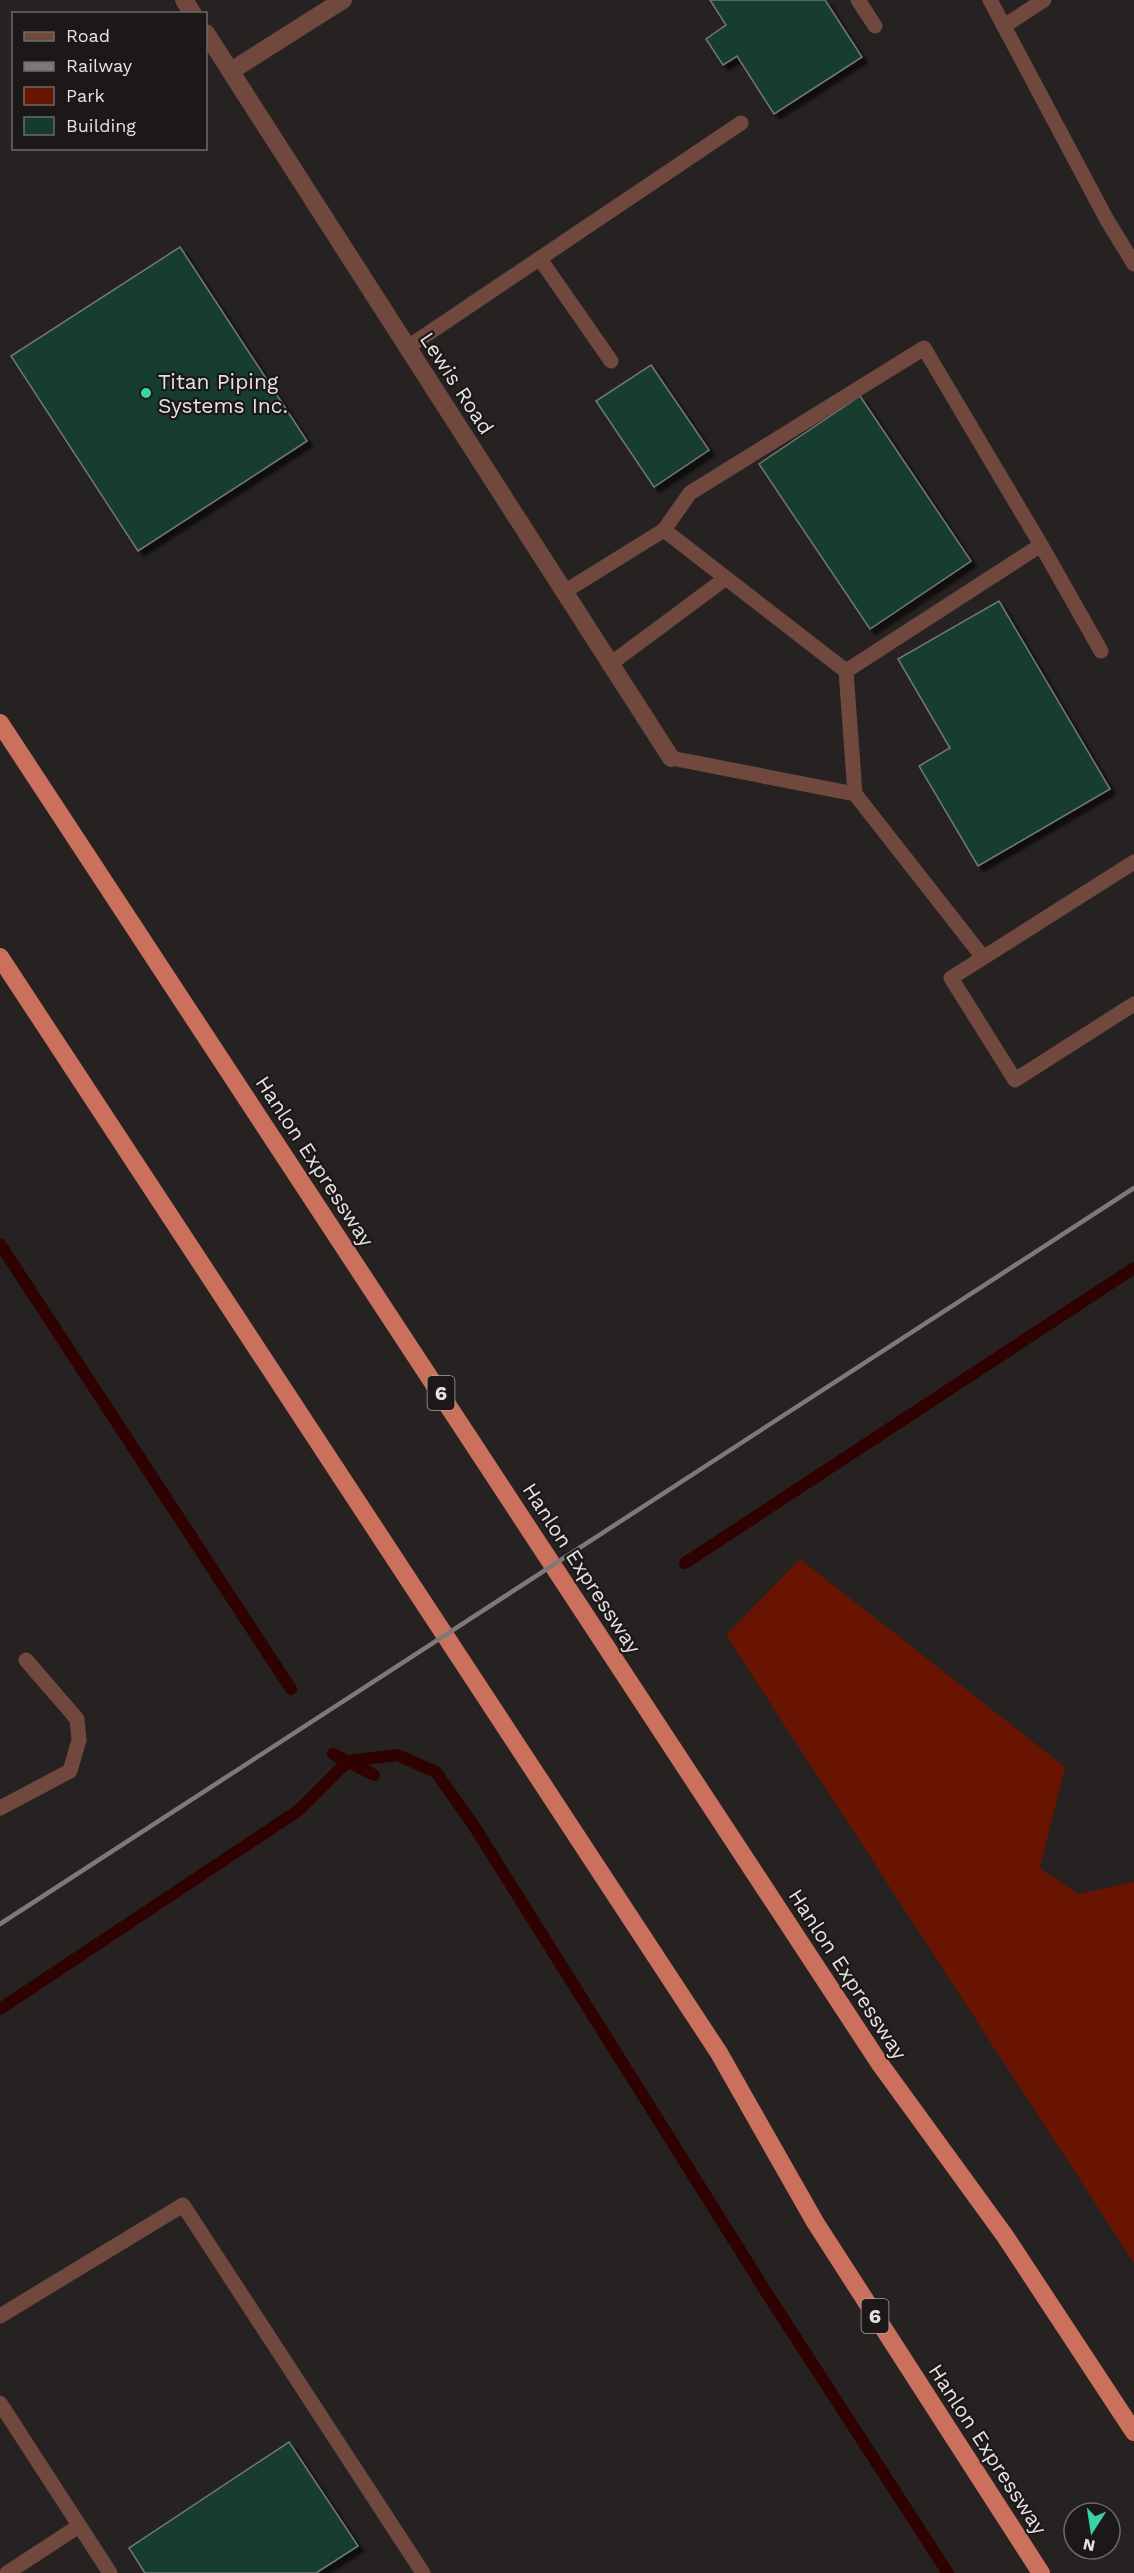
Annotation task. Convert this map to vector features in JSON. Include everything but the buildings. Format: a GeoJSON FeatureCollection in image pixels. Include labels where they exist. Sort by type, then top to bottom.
{"type":"FeatureCollection","features":[{"type":"Feature","properties":{"kind":"highway","name":"Hanlon Expressway"},"geometry":{"type":"LineString","coordinates":[[0,723],[879,2064],[1005,2236],[1134,2432]]}},
{"type":"Feature","properties":{"kind":"highway","name":"Hanlon Expressway"},"geometry":{"type":"LineString","coordinates":[[0,957],[712,2043],[815,2222],[1041,2573]]}},
{"type":"Feature","properties":{"kind":"street"},"geometry":{"type":"LineString","coordinates":[[231,71],[342,0]]}},
{"type":"Feature","properties":{"kind":"street","name":"Lewis Road"},"geometry":{"type":"LineString","coordinates":[[207,35],[609,665],[671,758]]}},
{"type":"Feature","properties":{"kind":"lane"},"geometry":{"type":"LineString","coordinates":[[858,0],[875,26]]}},
{"type":"Feature","properties":{"kind":"lane"},"geometry":{"type":"LineString","coordinates":[[990,0],[1107,220],[1134,264]]}},
{"type":"Feature","properties":{"kind":"lane"},"geometry":{"type":"LineString","coordinates":[[1004,26],[1044,0]]}},
{"type":"Feature","properties":{"kind":"lane"},"geometry":{"type":"LineString","coordinates":[[408,347],[741,123]]}},
{"type":"Feature","properties":{"kind":"lane"},"geometry":{"type":"LineString","coordinates":[[540,259],[612,361]]}},
{"type":"Feature","properties":{"kind":"lane"},"geometry":{"type":"LineString","coordinates":[[564,592],[664,530],[690,493],[924,348],[1101,651]]}},
{"type":"Feature","properties":{"kind":"lane"},"geometry":{"type":"LineString","coordinates":[[664,530],[846,671],[855,794],[982,956]]}},
{"type":"Feature","properties":{"kind":"lane"},"geometry":{"type":"LineString","coordinates":[[846,671],[1041,545]]}},
{"type":"Feature","properties":{"kind":"lane"},"geometry":{"type":"LineString","coordinates":[[609,665],[726,578]]}},
{"type":"Feature","properties":{"kind":"lane"},"geometry":{"type":"LineString","coordinates":[[671,758],[855,794]]}},
{"type":"Feature","properties":{"kind":"lane"},"geometry":{"type":"LineString","coordinates":[[1134,862],[982,956],[951,978],[1015,1080],[1134,1004]]}},
{"type":"Feature","properties":{"kind":"lane"},"geometry":{"type":"LineString","coordinates":[[0,1808],[70,1771],[80,1740],[77,1719],[26,1660]]}},
{"type":"Feature","properties":{"kind":"lane"},"geometry":{"type":"LineString","coordinates":[[0,2316],[183,2205],[423,2573]]}},
{"type":"Feature","properties":{"kind":"lane"},"geometry":{"type":"LineString","coordinates":[[0,2403],[110,2573]]}},
{"type":"Feature","properties":{"kind":"lane"},"geometry":{"type":"LineString","coordinates":[[7,2573],[79,2526]]}},
{"type":"Feature","properties":{"kind":"green space"},"geometry":{"type":"Polygon","coordinates":[[[800,1559],[1065,1767],[1040,1868],[1078,1894],[1134,1882],[1134,2263],[726,1635],[800,1559]]]}},
{"type":"Feature","properties":{"kind":"waterway"},"geometry":{"type":"LineString","coordinates":[[0,1244],[291,1689]]}},
{"type":"Feature","properties":{"kind":"waterway"},"geometry":{"type":"LineString","coordinates":[[685,1563],[1134,1268]]}},
{"type":"Feature","properties":{"kind":"waterway"},"geometry":{"type":"LineString","coordinates":[[333,1754],[374,1775]]}},
{"type":"Feature","properties":{"kind":"waterway"},"geometry":{"type":"LineString","coordinates":[[0,2009],[299,1810],[348,1761],[397,1755],[436,1772],[474,1826],[768,2295],[948,2573]]}},
{"type":"Feature","properties":{"kind":"railway"},"geometry":{"type":"LineString","coordinates":[[0,1924],[1134,1188]]}},
{"type":"Feature","properties":{"kind":"place","name":"Titan Piping Systems Inc."},"geometry":{"type":"Point","coordinates":[146,393]}}]}
